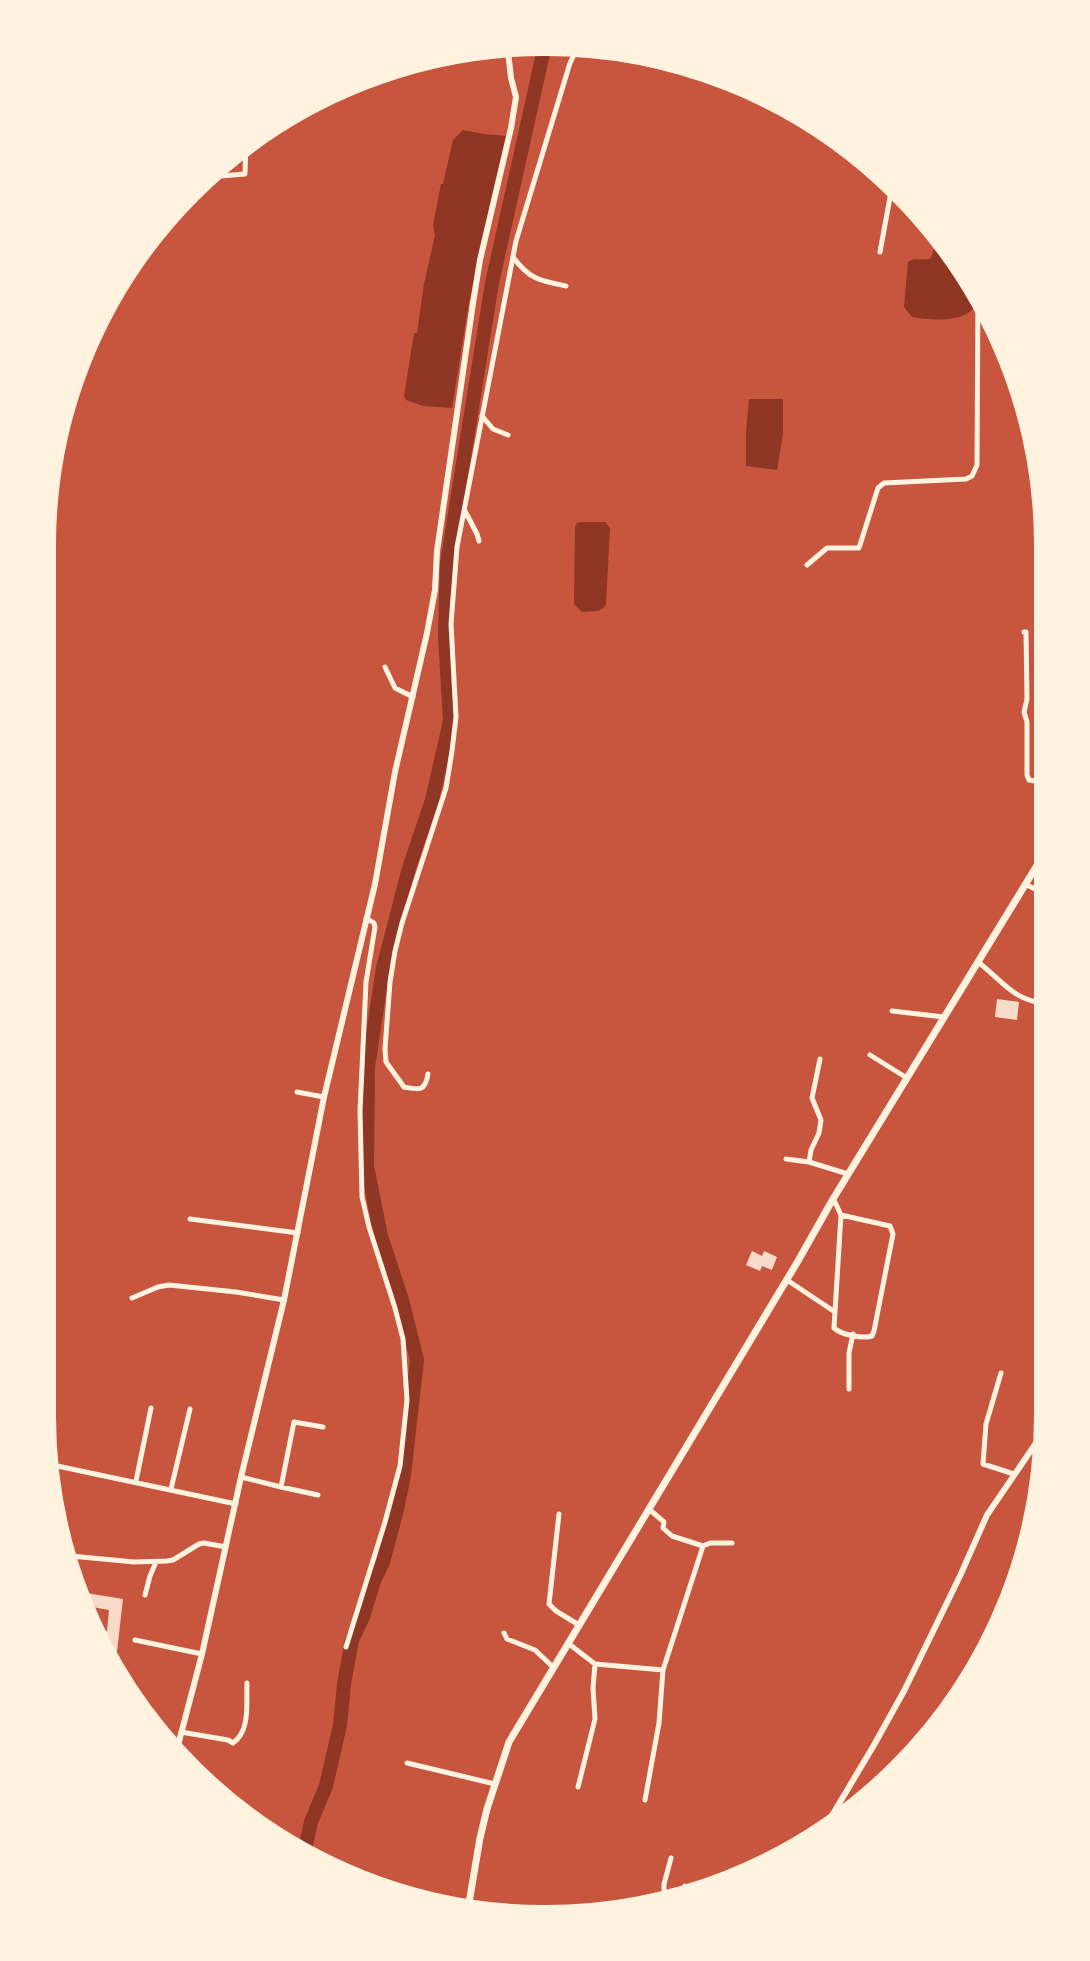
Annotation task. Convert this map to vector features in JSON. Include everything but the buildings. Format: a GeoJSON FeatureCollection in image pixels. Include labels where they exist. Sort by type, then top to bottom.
{"type":"FeatureCollection","features":[{"type":"Feature","properties":{"kind":"main road"},"geometry":{"type":"LineString","coordinates":[[469,1901],[480,1838],[509,1742],[848,1174],[1036,866]]}},
{"type":"Feature","properties":{"kind":"street"},"geometry":{"type":"LineString","coordinates":[[178,1743],[284,1300],[324,1097],[375,884],[395,772],[435,590],[437,551],[480,260],[516,97],[508,55]]}},
{"type":"Feature","properties":{"kind":"street"},"geometry":{"type":"LineString","coordinates":[[428,1074],[423,1087],[404,1087],[386,1062],[395,951],[446,788],[456,717],[451,624],[457,547],[512,257],[530,190],[574,55]]}},
{"type":"Feature","properties":{"kind":"street"},"geometry":{"type":"LineString","coordinates":[[221,176],[245,174],[246,155]]}},
{"type":"Feature","properties":{"kind":"street"},"geometry":{"type":"LineString","coordinates":[[880,252],[890,196]]}},
{"type":"Feature","properties":{"kind":"street"},"geometry":{"type":"LineString","coordinates":[[512,257],[531,277],[566,286]]}},
{"type":"Feature","properties":{"kind":"street"},"geometry":{"type":"LineString","coordinates":[[807,565],[827,548],[859,548],[880,485],[966,479],[974,472],[977,465],[978,315]]}},
{"type":"Feature","properties":{"kind":"street"},"geometry":{"type":"LineString","coordinates":[[481,416],[493,429],[508,435]]}},
{"type":"Feature","properties":{"kind":"street"},"geometry":{"type":"LineString","coordinates":[[465,510],[479,541]]}},
{"type":"Feature","properties":{"kind":"street"},"geometry":{"type":"LineString","coordinates":[[1024,632],[1027,775],[1029,780],[1036,781]]}},
{"type":"Feature","properties":{"kind":"street"},"geometry":{"type":"LineString","coordinates":[[385,667],[395,688],[413,697]]}},
{"type":"Feature","properties":{"kind":"street"},"geometry":{"type":"LineString","coordinates":[[1025,884],[1036,890]]}},
{"type":"Feature","properties":{"kind":"street"},"geometry":{"type":"LineString","coordinates":[[346,1647],[400,1466],[407,1400],[403,1339],[362,1197],[360,1111],[366,982],[375,927],[366,918]]}},
{"type":"Feature","properties":{"kind":"street"},"geometry":{"type":"LineString","coordinates":[[978,962],[1005,988],[1019,997],[1036,1001]]}},
{"type":"Feature","properties":{"kind":"street"},"geometry":{"type":"LineString","coordinates":[[892,1011],[944,1017]]}},
{"type":"Feature","properties":{"kind":"street"},"geometry":{"type":"LineString","coordinates":[[870,1055],[907,1078]]}},
{"type":"Feature","properties":{"kind":"street"},"geometry":{"type":"LineString","coordinates":[[809,1162],[821,1120],[812,1098],[820,1059]]}},
{"type":"Feature","properties":{"kind":"street"},"geometry":{"type":"LineString","coordinates":[[297,1092],[324,1097]]}},
{"type":"Feature","properties":{"kind":"street"},"geometry":{"type":"LineString","coordinates":[[786,1159],[809,1162],[848,1174]]}},
{"type":"Feature","properties":{"kind":"street"},"geometry":{"type":"LineString","coordinates":[[833,1199],[841,1215],[834,1328],[839,1332],[872,1336],[893,1234],[890,1226],[841,1215]]}},
{"type":"Feature","properties":{"kind":"street"},"geometry":{"type":"LineString","coordinates":[[190,1219],[298,1233]]}},
{"type":"Feature","properties":{"kind":"street"},"geometry":{"type":"LineString","coordinates":[[787,1280],[835,1312]]}},
{"type":"Feature","properties":{"kind":"street"},"geometry":{"type":"LineString","coordinates":[[132,1298],[169,1285],[284,1300]]}},
{"type":"Feature","properties":{"kind":"street"},"geometry":{"type":"LineString","coordinates":[[849,1389],[849,1353],[853,1334]]}},
{"type":"Feature","properties":{"kind":"street"},"geometry":{"type":"LineString","coordinates":[[1001,1373],[986,1424],[983,1464],[1014,1474]]}},
{"type":"Feature","properties":{"kind":"street"},"geometry":{"type":"LineString","coordinates":[[136,1481],[151,1408]]}},
{"type":"Feature","properties":{"kind":"street"},"geometry":{"type":"LineString","coordinates":[[171,1489],[190,1409]]}},
{"type":"Feature","properties":{"kind":"street"},"geometry":{"type":"LineString","coordinates":[[281,1487],[294,1422],[323,1427]]}},
{"type":"Feature","properties":{"kind":"street"},"geometry":{"type":"LineString","coordinates":[[833,1813],[904,1691],[987,1515],[1035,1444]]}},
{"type":"Feature","properties":{"kind":"street"},"geometry":{"type":"LineString","coordinates":[[57,1466],[236,1504]]}},
{"type":"Feature","properties":{"kind":"street"},"geometry":{"type":"LineString","coordinates":[[241,1477],[318,1495]]}},
{"type":"Feature","properties":{"kind":"street"},"geometry":{"type":"LineString","coordinates":[[650,1510],[664,1522],[663,1528],[672,1536],[703,1546],[732,1543]]}},
{"type":"Feature","properties":{"kind":"street"},"geometry":{"type":"LineString","coordinates":[[559,1514],[549,1604],[579,1625]]}},
{"type":"Feature","properties":{"kind":"street"},"geometry":{"type":"LineString","coordinates":[[75,1556],[134,1562],[173,1560],[204,1543],[226,1547]]}},
{"type":"Feature","properties":{"kind":"street"},"geometry":{"type":"LineString","coordinates":[[645,1800],[659,1723],[663,1670],[703,1546]]}},
{"type":"Feature","properties":{"kind":"street"},"geometry":{"type":"LineString","coordinates":[[145,1595],[156,1561]]}},
{"type":"Feature","properties":{"kind":"street"},"geometry":{"type":"LineString","coordinates":[[504,1633],[507,1639],[535,1650],[554,1668]]}},
{"type":"Feature","properties":{"kind":"street"},"geometry":{"type":"LineString","coordinates":[[135,1640],[202,1654]]}},
{"type":"Feature","properties":{"kind":"street"},"geometry":{"type":"LineString","coordinates":[[569,1644],[595,1664],[663,1670]]}},
{"type":"Feature","properties":{"kind":"street"},"geometry":{"type":"LineString","coordinates":[[578,1787],[595,1719],[595,1664]]}},
{"type":"Feature","properties":{"kind":"street"},"geometry":{"type":"LineString","coordinates":[[181,1732],[233,1743],[239,1739],[245,1729],[247,1683]]}},
{"type":"Feature","properties":{"kind":"street"},"geometry":{"type":"LineString","coordinates":[[407,1763],[495,1784]]}},
{"type":"Feature","properties":{"kind":"street"},"geometry":{"type":"LineString","coordinates":[[664,1892],[671,1858]]}},
{"type":"Feature","properties":{"kind":"shaded area"},"geometry":{"type":"Polygon","coordinates":[[[463,130],[507,136],[469,302],[452,408],[423,406],[406,400],[404,396],[435,235],[433,225],[441,184],[453,140],[463,130]]]}},
{"type":"Feature","properties":{"kind":"shaded area"},"geometry":{"type":"Polygon","coordinates":[[[935,246],[973,309],[960,317],[912,317],[904,307],[908,262],[931,258],[935,246]]]}},
{"type":"Feature","properties":{"kind":"shaded area"},"geometry":{"type":"Polygon","coordinates":[[[749,399],[783,399],[783,434],[777,470],[746,466],[749,399]]]}},
{"type":"Feature","properties":{"kind":"shaded area"},"geometry":{"type":"Polygon","coordinates":[[[581,522],[605,522],[610,528],[606,604],[596,611],[582,612],[574,604],[575,527],[581,522]]]}},
{"type":"Feature","properties":{"kind":"waterway"},"geometry":{"type":"LineString","coordinates":[[306,1845],[311,1822],[326,1786],[340,1725],[352,1640],[383,1562],[404,1475],[417,1360],[381,1236],[367,1166],[368,1067],[383,968],[409,868],[432,800],[450,721],[445,635],[447,563],[492,283],[543,54]]}}]}
